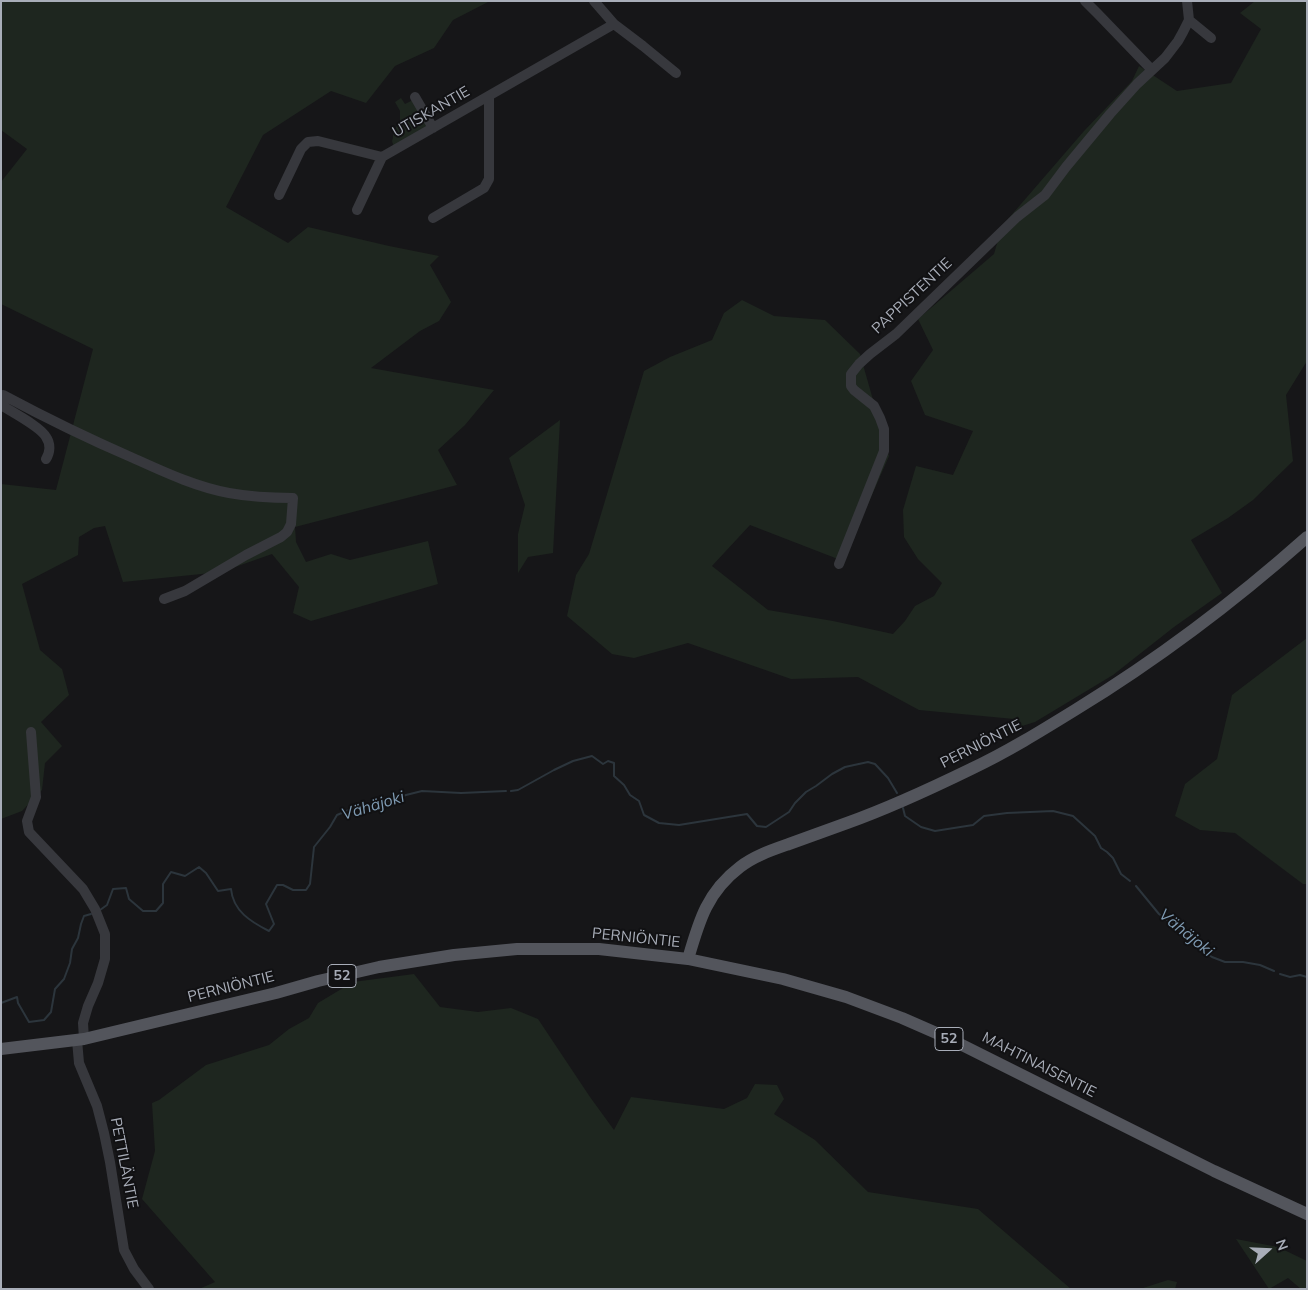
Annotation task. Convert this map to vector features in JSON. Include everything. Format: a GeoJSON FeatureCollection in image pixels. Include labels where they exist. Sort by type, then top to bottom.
{"type":"FeatureCollection","features":[{"type":"Feature","properties":{"kind":"main road","name":"PERNIÖNTIE"},"geometry":{"type":"LineString","coordinates":[[1,1048],[81,1039],[379,967],[454,955],[517,949],[599,949],[688,959],[698,925],[710,900],[724,880],[741,866],[756,857],[850,822],[911,796],[972,768],[1050,726],[1174,646],[1266,574],[1307,537]]}},
{"type":"Feature","properties":{"kind":"main road","name":"MAHTINAISENTIE"},"geometry":{"type":"LineString","coordinates":[[688,959],[783,979],[846,997],[902,1018],[950,1039],[1224,1176],[1307,1214]]}},
{"type":"Feature","properties":{"kind":"street"},"geometry":{"type":"LineString","coordinates":[[594,1],[614,24],[676,73]]}},
{"type":"Feature","properties":{"kind":"street"},"geometry":{"type":"LineString","coordinates":[[1085,1],[1152,70]]}},
{"type":"Feature","properties":{"kind":"street"},"geometry":{"type":"LineString","coordinates":[[1188,1],[1189,20],[1211,38]]}},
{"type":"Feature","properties":{"kind":"street","name":"PAPPISTENTIE"},"geometry":{"type":"LineString","coordinates":[[839,564],[884,451],[884,428],[880,418],[874,406],[851,386],[851,374],[870,354],[896,334],[1017,217],[1045,195],[1066,167],[1137,84],[1170,52],[1184,32],[1189,20]]}},
{"type":"Feature","properties":{"kind":"street","name":"UTISKANTIE"},"geometry":{"type":"LineString","coordinates":[[279,195],[301,149],[308,142],[318,141],[382,157],[614,24]]}},
{"type":"Feature","properties":{"kind":"street"},"geometry":{"type":"LineString","coordinates":[[433,218],[484,188],[489,179],[489,96]]}},
{"type":"Feature","properties":{"kind":"street"},"geometry":{"type":"LineString","coordinates":[[415,97],[432,128]]}},
{"type":"Feature","properties":{"kind":"street"},"geometry":{"type":"LineString","coordinates":[[357,210],[382,157]]}},
{"type":"Feature","properties":{"kind":"street"},"geometry":{"type":"LineString","coordinates":[[2,400],[46,436],[50,447],[49,455],[46,459]]}},
{"type":"Feature","properties":{"kind":"street"},"geometry":{"type":"LineString","coordinates":[[2,400],[152,467],[195,484],[228,493],[255,497],[293,498],[291,524],[287,532],[185,591],[164,599]]}},
{"type":"Feature","properties":{"kind":"street","name":"PETTILÄNTIE"},"geometry":{"type":"LineString","coordinates":[[31,732],[36,797],[27,820],[30,832],[83,889],[95,909],[105,934],[104,959],[98,983],[83,1023],[79,1063],[97,1106],[104,1133],[124,1250],[148,1289]]}},
{"type":"Feature","properties":{"kind":"shaded area"},"geometry":{"type":"Polygon","coordinates":[[[1,1],[490,1],[453,20],[434,48],[395,66],[366,103],[331,91],[263,135],[226,207],[288,243],[308,227],[439,256],[430,265],[451,302],[439,321],[420,331],[371,368],[494,390],[465,425],[438,450],[457,485],[295,527],[296,542],[306,562],[331,554],[350,560],[428,541],[438,584],[311,621],[293,613],[299,587],[272,554],[221,572],[123,582],[105,526],[94,528],[79,537],[78,555],[22,584],[40,650],[62,669],[69,695],[41,722],[62,746],[45,763],[42,790],[22,811],[1,819],[1,484],[56,490],[93,349],[1,304],[1,182],[27,149],[1,130],[1,1]]]}},
{"type":"Feature","properties":{"kind":"shaded area"},"geometry":{"type":"Polygon","coordinates":[[[1255,1],[1307,1],[1307,361],[1286,395],[1293,461],[1253,500],[1228,518],[1191,540],[1222,593],[1174,627],[1113,675],[1035,722],[1003,732],[1014,719],[919,710],[858,677],[791,679],[688,643],[634,658],[612,654],[567,616],[576,575],[589,554],[644,371],[670,357],[712,340],[724,313],[742,300],[774,316],[825,320],[860,354],[889,456],[843,561],[750,525],[712,566],[768,610],[893,634],[915,606],[934,596],[942,583],[918,559],[904,537],[903,510],[916,466],[953,475],[973,431],[925,415],[911,381],[933,350],[918,319],[994,254],[1002,226],[1084,131],[1132,81],[1139,66],[1177,91],[1231,83],[1261,29],[1240,13],[1255,1]]]}},
{"type":"Feature","properties":{"kind":"shaded area"},"geometry":{"type":"Polygon","coordinates":[[[401,98],[405,104],[413,100],[422,115],[420,117],[422,121],[424,120],[428,128],[394,147],[392,141],[393,132],[400,121],[400,111],[395,102],[401,98]]]}},
{"type":"Feature","properties":{"kind":"shaded area"},"geometry":{"type":"Polygon","coordinates":[[[560,420],[553,553],[528,557],[518,573],[518,534],[525,505],[509,458],[560,420]]]}},
{"type":"Feature","properties":{"kind":"shaded area"},"geometry":{"type":"Polygon","coordinates":[[[1307,638],[1307,884],[1303,884],[1235,833],[1200,830],[1175,816],[1185,784],[1217,759],[1232,695],[1307,638]]]}},
{"type":"Feature","properties":{"kind":"shaded area"},"geometry":{"type":"Polygon","coordinates":[[[414,974],[440,1007],[478,1012],[511,1008],[538,1019],[614,1130],[631,1097],[724,1109],[747,1098],[755,1084],[777,1085],[784,1099],[774,1114],[815,1140],[868,1192],[978,1209],[1071,1289],[199,1289],[215,1282],[142,1199],[155,1151],[152,1103],[159,1100],[206,1065],[269,1045],[289,1029],[309,1018],[318,1003],[353,982],[414,974]]]}},
{"type":"Feature","properties":{"kind":"shaded area"},"geometry":{"type":"Polygon","coordinates":[[[1236,1239],[1278,1247],[1307,1261],[1307,1289],[1301,1289],[1288,1278],[1269,1289],[1236,1239]]]}},
{"type":"Feature","properties":{"kind":"shaded area"},"geometry":{"type":"Polygon","coordinates":[[[1168,1280],[1177,1282],[1175,1289],[1140,1289],[1168,1280]]]}},
{"type":"Feature","properties":{"kind":"waterway","name":"Vähäjoki"},"geometry":{"type":"LineString","coordinates":[[511,791],[518,790],[573,761],[592,756],[603,764],[608,761],[614,763],[614,776],[624,785],[630,795],[639,801],[644,815],[659,823],[679,825],[747,814],[757,826],[766,827],[789,812],[806,792],[832,774],[845,767],[868,762],[875,764],[888,778],[897,793]]}},
{"type":"Feature","properties":{"kind":"waterway","name":"Vähäjoki"},"geometry":{"type":"LineString","coordinates":[[100,910],[107,905],[113,889],[126,888],[129,899],[143,911],[156,911],[163,903],[163,884],[171,872],[185,876],[199,867],[206,873],[218,891],[231,889],[232,897],[239,910],[250,920],[269,931],[274,924],[266,904],[277,885],[283,885],[293,890],[306,890],[310,884],[314,847],[337,815],[356,807],[373,806],[422,791],[461,793],[506,791]]}},
{"type":"Feature","properties":{"kind":"waterway","name":"Vähäjoki"},"geometry":{"type":"LineString","coordinates":[[903,808],[905,816],[921,827],[935,831],[973,825],[984,816],[1007,813],[1053,811],[1073,816],[1095,836],[1101,848],[1113,858],[1121,874],[1130,881]]}},
{"type":"Feature","properties":{"kind":"waterway","name":"Vähäjoki"},"geometry":{"type":"LineString","coordinates":[[1136,886],[1159,914],[1174,925],[1190,942],[1212,957],[1225,962],[1243,962],[1260,965],[1274,971]]}},
{"type":"Feature","properties":{"kind":"waterway","name":"Vähäjoki"},"geometry":{"type":"LineString","coordinates":[[1,1003],[17,997],[18,1003],[29,1022],[44,1020],[51,1012],[55,989],[64,979],[84,916],[91,914]]}},
{"type":"Feature","properties":{"kind":"waterway","name":"Vähäjoki"},"geometry":{"type":"LineString","coordinates":[[1280,974],[1290,977],[1300,975],[1307,977]]}}]}
